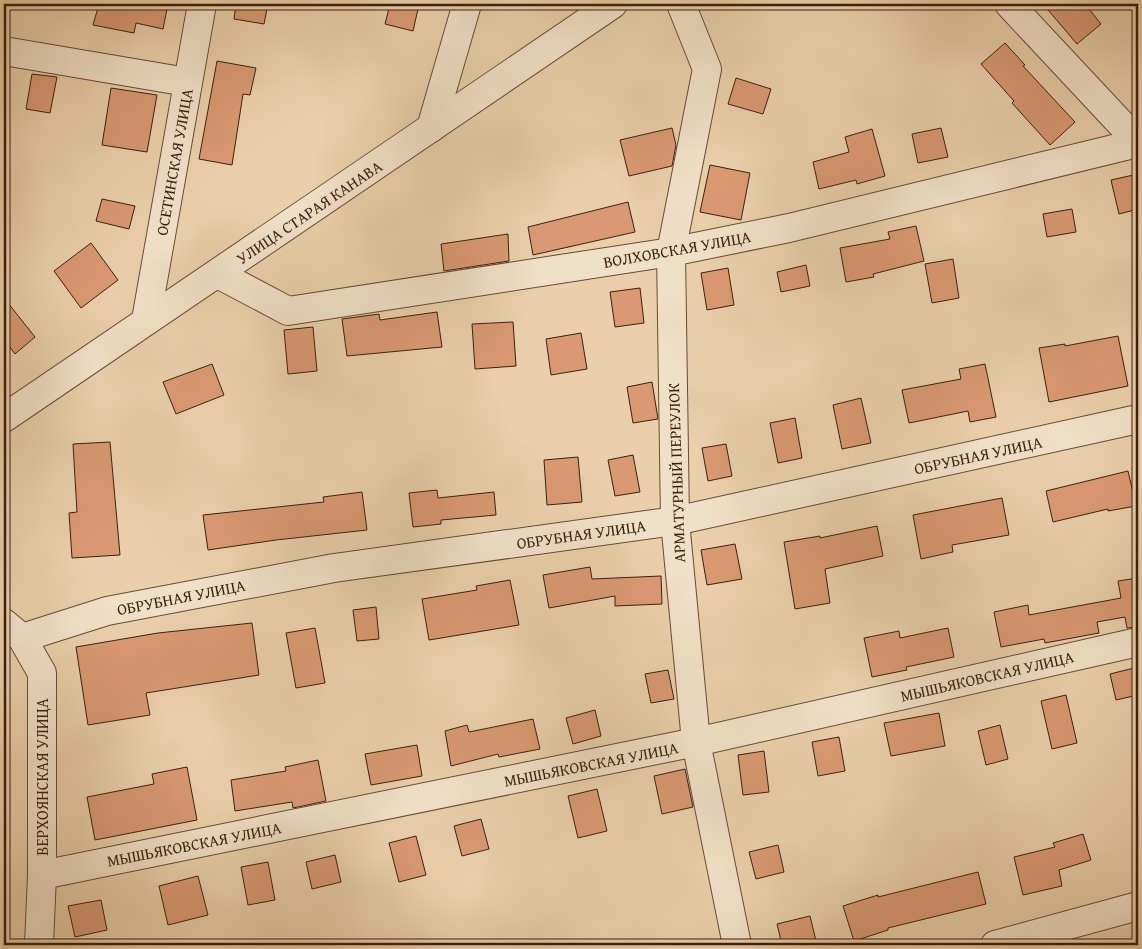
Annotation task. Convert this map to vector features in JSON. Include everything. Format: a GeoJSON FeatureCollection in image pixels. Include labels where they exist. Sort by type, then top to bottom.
{"type":"FeatureCollection","features":[{"type":"Feature","properties":{"kind":"street","name":"ОСЕТИНСКАЯ УЛИЦА"},"geometry":{"type":"LineString","coordinates":[[146,320],[202,4]]}},
{"type":"Feature","properties":{"kind":"street"},"geometry":{"type":"LineString","coordinates":[[431,128],[467,4]]}},
{"type":"Feature","properties":{"kind":"street","name":"УЛИЦА СТАРАЯ КАНАВА"},"geometry":{"type":"LineString","coordinates":[[4,418],[613,4]]}},
{"type":"Feature","properties":{"kind":"street","name":"АРМАТУРНЫЙ ПЕРЕУЛОК"},"geometry":{"type":"LineString","coordinates":[[681,4],[708,69],[671,252],[676,521],[696,742],[737,945]]}},
{"type":"Feature","properties":{"kind":"street"},"geometry":{"type":"LineString","coordinates":[[1009,4],[1138,142]]}},
{"type":"Feature","properties":{"kind":"street"},"geometry":{"type":"LineString","coordinates":[[4,52],[188,82]]}},
{"type":"Feature","properties":{"kind":"street","name":"ВОЛХОВСКАЯ УЛИЦА"},"geometry":{"type":"LineString","coordinates":[[218,274],[288,311],[671,252],[789,228],[1138,142]]}},
{"type":"Feature","properties":{"kind":"street","name":"ОБРУБНАЯ УЛИЦА"},"geometry":{"type":"LineString","coordinates":[[13,631],[107,611],[334,568],[676,521],[1138,419]]}},
{"type":"Feature","properties":{"kind":"street","name":"ВЕРХОЯНСКАЯ УЛИЦА"},"geometry":{"type":"LineString","coordinates":[[13,631],[42,674],[42,875],[39,945]]}},
{"type":"Feature","properties":{"kind":"street","name":"МЫШЬЯКОВСКАЯ УЛИЦА"},"geometry":{"type":"LineString","coordinates":[[42,875],[696,742],[1138,642]]}},
{"type":"Feature","properties":{"kind":"street"},"geometry":{"type":"LineString","coordinates":[[994,945],[1138,906]]}},
{"type":"Feature","properties":{"kind":"building"},"geometry":{"type":"Polygon","coordinates":[[[99,4],[168,4],[163,29],[136,23],[134,33],[93,25],[99,4]]]}},
{"type":"Feature","properties":{"kind":"building"},"geometry":{"type":"Polygon","coordinates":[[[236,4],[268,4],[264,24],[234,19],[236,4]]]}},
{"type":"Feature","properties":{"kind":"building"},"geometry":{"type":"Polygon","coordinates":[[[390,4],[418,9],[413,31],[385,24],[390,4]]]}},
{"type":"Feature","properties":{"kind":"building"},"geometry":{"type":"Polygon","coordinates":[[[1043,4],[1085,4],[1101,24],[1077,44],[1043,4]]]}},
{"type":"Feature","properties":{"kind":"building"},"geometry":{"type":"Polygon","coordinates":[[[1005,43],[1025,65],[1023,66],[1075,122],[1050,145],[1012,103],[1014,101],[981,64],[1005,43]]]}},
{"type":"Feature","properties":{"kind":"building"},"geometry":{"type":"Polygon","coordinates":[[[217,61],[256,68],[250,95],[243,94],[232,165],[199,159],[217,61]]]}},
{"type":"Feature","properties":{"kind":"building"},"geometry":{"type":"Polygon","coordinates":[[[32,74],[57,77],[50,113],[26,109],[32,74]]]}},
{"type":"Feature","properties":{"kind":"building"},"geometry":{"type":"Polygon","coordinates":[[[736,78],[771,89],[763,114],[728,104],[736,78]]]}},
{"type":"Feature","properties":{"kind":"building"},"geometry":{"type":"Polygon","coordinates":[[[111,88],[157,95],[147,152],[102,145],[111,88]]]}},
{"type":"Feature","properties":{"kind":"building"},"geometry":{"type":"Polygon","coordinates":[[[672,128],[676,145],[672,166],[629,176],[620,140],[672,128]]]}},
{"type":"Feature","properties":{"kind":"building"},"geometry":{"type":"Polygon","coordinates":[[[941,128],[948,157],[918,163],[912,134],[941,128]]]}},
{"type":"Feature","properties":{"kind":"building"},"geometry":{"type":"Polygon","coordinates":[[[872,129],[885,176],[857,184],[856,180],[819,189],[813,162],[849,152],[845,137],[872,129]]]}},
{"type":"Feature","properties":{"kind":"building"},"geometry":{"type":"Polygon","coordinates":[[[710,165],[750,173],[741,220],[700,212],[710,165]]]}},
{"type":"Feature","properties":{"kind":"building"},"geometry":{"type":"Polygon","coordinates":[[[1138,174],[1138,209],[1119,214],[1111,180],[1138,174]]]}},
{"type":"Feature","properties":{"kind":"building"},"geometry":{"type":"Polygon","coordinates":[[[102,199],[135,206],[129,229],[96,221],[102,199]]]}},
{"type":"Feature","properties":{"kind":"building"},"geometry":{"type":"Polygon","coordinates":[[[628,202],[635,232],[533,255],[528,227],[628,202]]]}},
{"type":"Feature","properties":{"kind":"building"},"geometry":{"type":"Polygon","coordinates":[[[1072,209],[1076,232],[1047,237],[1043,214],[1072,209]]]}},
{"type":"Feature","properties":{"kind":"building"},"geometry":{"type":"Polygon","coordinates":[[[916,226],[924,261],[873,274],[874,277],[846,282],[840,248],[890,239],[888,232],[916,226]]]}},
{"type":"Feature","properties":{"kind":"building"},"geometry":{"type":"Polygon","coordinates":[[[508,234],[509,261],[444,271],[441,244],[508,234]]]}},
{"type":"Feature","properties":{"kind":"building"},"geometry":{"type":"Polygon","coordinates":[[[91,243],[118,280],[81,308],[54,271],[91,243]]]}},
{"type":"Feature","properties":{"kind":"building"},"geometry":{"type":"Polygon","coordinates":[[[953,259],[959,298],[932,303],[925,264],[953,259]]]}},
{"type":"Feature","properties":{"kind":"building"},"geometry":{"type":"Polygon","coordinates":[[[806,265],[810,286],[781,292],[777,272],[806,265]]]}},
{"type":"Feature","properties":{"kind":"building"},"geometry":{"type":"Polygon","coordinates":[[[728,268],[734,305],[707,310],[701,273],[728,268]]]}},
{"type":"Feature","properties":{"kind":"building"},"geometry":{"type":"Polygon","coordinates":[[[640,288],[644,323],[615,327],[610,292],[640,288]]]}},
{"type":"Feature","properties":{"kind":"building"},"geometry":{"type":"Polygon","coordinates":[[[4,298],[35,337],[15,354],[4,339],[4,298]]]}},
{"type":"Feature","properties":{"kind":"building"},"geometry":{"type":"Polygon","coordinates":[[[437,312],[442,347],[347,356],[342,319],[379,314],[380,320],[437,312]]]}},
{"type":"Feature","properties":{"kind":"building"},"geometry":{"type":"Polygon","coordinates":[[[513,322],[516,366],[475,369],[472,324],[513,322]]]}},
{"type":"Feature","properties":{"kind":"building"},"geometry":{"type":"Polygon","coordinates":[[[313,327],[317,371],[288,374],[284,330],[313,327]]]}},
{"type":"Feature","properties":{"kind":"building"},"geometry":{"type":"Polygon","coordinates":[[[581,333],[587,369],[551,375],[546,339],[581,333]]]}},
{"type":"Feature","properties":{"kind":"building"},"geometry":{"type":"Polygon","coordinates":[[[1118,336],[1128,386],[1049,402],[1039,348],[1065,344],[1065,346],[1118,336]]]}},
{"type":"Feature","properties":{"kind":"building"},"geometry":{"type":"Polygon","coordinates":[[[212,364],[224,395],[176,414],[163,382],[212,364]]]}},
{"type":"Feature","properties":{"kind":"building"},"geometry":{"type":"Polygon","coordinates":[[[985,364],[996,417],[970,422],[968,411],[909,423],[902,390],[961,379],[959,369],[985,364]]]}},
{"type":"Feature","properties":{"kind":"building"},"geometry":{"type":"Polygon","coordinates":[[[652,382],[658,419],[633,423],[627,387],[652,382]]]}},
{"type":"Feature","properties":{"kind":"building"},"geometry":{"type":"Polygon","coordinates":[[[861,398],[871,443],[842,449],[833,405],[861,398]]]}},
{"type":"Feature","properties":{"kind":"building"},"geometry":{"type":"Polygon","coordinates":[[[795,418],[802,458],[778,463],[770,423],[795,418]]]}},
{"type":"Feature","properties":{"kind":"building"},"geometry":{"type":"Polygon","coordinates":[[[110,442],[120,555],[72,558],[69,513],[77,512],[73,444],[110,442]]]}},
{"type":"Feature","properties":{"kind":"building"},"geometry":{"type":"Polygon","coordinates":[[[726,444],[732,476],[708,481],[702,448],[726,444]]]}},
{"type":"Feature","properties":{"kind":"building"},"geometry":{"type":"Polygon","coordinates":[[[633,455],[640,492],[615,496],[608,460],[633,455]]]}},
{"type":"Feature","properties":{"kind":"building"},"geometry":{"type":"Polygon","coordinates":[[[578,457],[582,502],[547,505],[544,460],[578,457]]]}},
{"type":"Feature","properties":{"kind":"building"},"geometry":{"type":"Polygon","coordinates":[[[1128,471],[1136,506],[1108,511],[1108,509],[1053,522],[1046,491],[1128,471]]]}},
{"type":"Feature","properties":{"kind":"building"},"geometry":{"type":"Polygon","coordinates":[[[437,490],[438,498],[494,492],[496,515],[441,520],[441,524],[413,527],[409,493],[437,490]]]}},
{"type":"Feature","properties":{"kind":"building"},"geometry":{"type":"Polygon","coordinates":[[[362,492],[367,530],[208,550],[203,515],[324,502],[323,497],[362,492]]]}},
{"type":"Feature","properties":{"kind":"building"},"geometry":{"type":"Polygon","coordinates":[[[1002,498],[1009,535],[952,545],[953,552],[921,559],[913,515],[1002,498]]]}},
{"type":"Feature","properties":{"kind":"building"},"geometry":{"type":"Polygon","coordinates":[[[877,526],[883,556],[825,569],[830,603],[795,609],[784,542],[820,536],[820,538],[877,526]]]}},
{"type":"Feature","properties":{"kind":"building"},"geometry":{"type":"Polygon","coordinates":[[[735,544],[742,579],[707,585],[701,550],[735,544]]]}},
{"type":"Feature","properties":{"kind":"building"},"geometry":{"type":"Polygon","coordinates":[[[590,567],[592,579],[661,576],[662,604],[615,606],[615,596],[549,608],[543,575],[590,567]]]}},
{"type":"Feature","properties":{"kind":"building"},"geometry":{"type":"Polygon","coordinates":[[[1138,578],[1138,627],[1127,628],[1125,617],[1097,622],[1099,633],[1045,643],[1044,639],[1001,647],[994,612],[1028,605],[1029,615],[1121,598],[1118,581],[1138,578]]]}},
{"type":"Feature","properties":{"kind":"building"},"geometry":{"type":"Polygon","coordinates":[[[510,580],[519,625],[429,640],[422,599],[477,590],[476,586],[510,580]]]}},
{"type":"Feature","properties":{"kind":"building"},"geometry":{"type":"Polygon","coordinates":[[[376,607],[379,639],[357,641],[353,610],[376,607]]]}},
{"type":"Feature","properties":{"kind":"building"},"geometry":{"type":"Polygon","coordinates":[[[252,623],[259,675],[146,693],[150,715],[88,725],[76,647],[158,633],[252,623]]]}},
{"type":"Feature","properties":{"kind":"building"},"geometry":{"type":"Polygon","coordinates":[[[315,628],[325,683],[296,688],[286,633],[315,628]]]}},
{"type":"Feature","properties":{"kind":"building"},"geometry":{"type":"Polygon","coordinates":[[[948,628],[954,657],[906,667],[907,670],[872,677],[864,638],[899,631],[900,638],[948,628]]]}},
{"type":"Feature","properties":{"kind":"building"},"geometry":{"type":"Polygon","coordinates":[[[1138,667],[1138,695],[1116,700],[1110,674],[1138,667]]]}},
{"type":"Feature","properties":{"kind":"building"},"geometry":{"type":"Polygon","coordinates":[[[668,670],[674,699],[651,703],[645,674],[668,670]]]}},
{"type":"Feature","properties":{"kind":"building"},"geometry":{"type":"Polygon","coordinates":[[[1066,695],[1077,743],[1052,749],[1041,701],[1066,695]]]}},
{"type":"Feature","properties":{"kind":"building"},"geometry":{"type":"Polygon","coordinates":[[[595,710],[601,736],[573,744],[566,718],[595,710]]]}},
{"type":"Feature","properties":{"kind":"building"},"geometry":{"type":"Polygon","coordinates":[[[939,713],[945,746],[891,756],[884,723],[939,713]]]}},
{"type":"Feature","properties":{"kind":"building"},"geometry":{"type":"Polygon","coordinates":[[[533,719],[540,749],[499,757],[498,754],[451,766],[445,731],[467,725],[469,732],[533,719]]]}},
{"type":"Feature","properties":{"kind":"building"},"geometry":{"type":"Polygon","coordinates":[[[1000,725],[1008,759],[986,765],[978,731],[1000,725]]]}},
{"type":"Feature","properties":{"kind":"building"},"geometry":{"type":"Polygon","coordinates":[[[839,737],[845,771],[818,776],[812,742],[839,737]]]}},
{"type":"Feature","properties":{"kind":"building"},"geometry":{"type":"Polygon","coordinates":[[[417,745],[422,776],[371,785],[365,754],[417,745]]]}},
{"type":"Feature","properties":{"kind":"building"},"geometry":{"type":"Polygon","coordinates":[[[764,751],[769,792],[743,795],[738,755],[764,751]]]}},
{"type":"Feature","properties":{"kind":"building"},"geometry":{"type":"Polygon","coordinates":[[[318,760],[326,801],[293,808],[292,802],[235,811],[231,780],[286,771],[285,767],[318,760]]]}},
{"type":"Feature","properties":{"kind":"building"},"geometry":{"type":"Polygon","coordinates":[[[187,767],[197,820],[95,840],[87,797],[154,784],[152,774],[187,767]]]}},
{"type":"Feature","properties":{"kind":"building"},"geometry":{"type":"Polygon","coordinates":[[[685,769],[693,807],[662,814],[654,776],[685,769]]]}},
{"type":"Feature","properties":{"kind":"building"},"geometry":{"type":"Polygon","coordinates":[[[597,789],[607,831],[578,838],[568,796],[597,789]]]}},
{"type":"Feature","properties":{"kind":"building"},"geometry":{"type":"Polygon","coordinates":[[[481,819],[489,849],[462,856],[454,826],[481,819]]]}},
{"type":"Feature","properties":{"kind":"building"},"geometry":{"type":"Polygon","coordinates":[[[1083,834],[1091,860],[1059,870],[1062,886],[1023,895],[1014,857],[1055,847],[1053,843],[1083,834]]]}},
{"type":"Feature","properties":{"kind":"building"},"geometry":{"type":"Polygon","coordinates":[[[416,836],[426,875],[399,882],[389,843],[416,836]]]}},
{"type":"Feature","properties":{"kind":"building"},"geometry":{"type":"Polygon","coordinates":[[[778,845],[784,872],[756,879],[749,852],[778,845]]]}},
{"type":"Feature","properties":{"kind":"building"},"geometry":{"type":"Polygon","coordinates":[[[335,855],[341,882],[312,889],[306,862],[335,855]]]}},
{"type":"Feature","properties":{"kind":"building"},"geometry":{"type":"Polygon","coordinates":[[[268,862],[275,900],[248,905],[241,867],[268,862]]]}},
{"type":"Feature","properties":{"kind":"building"},"geometry":{"type":"Polygon","coordinates":[[[978,872],[986,904],[888,928],[888,930],[854,941],[843,906],[878,895],[878,897],[978,872]]]}},
{"type":"Feature","properties":{"kind":"building"},"geometry":{"type":"Polygon","coordinates":[[[198,876],[208,915],[168,925],[159,886],[198,876]]]}},
{"type":"Feature","properties":{"kind":"building"},"geometry":{"type":"Polygon","coordinates":[[[101,900],[107,930],[75,937],[68,906],[101,900]]]}},
{"type":"Feature","properties":{"kind":"building"},"geometry":{"type":"Polygon","coordinates":[[[810,916],[817,945],[782,945],[777,924],[810,916]]]}}]}
